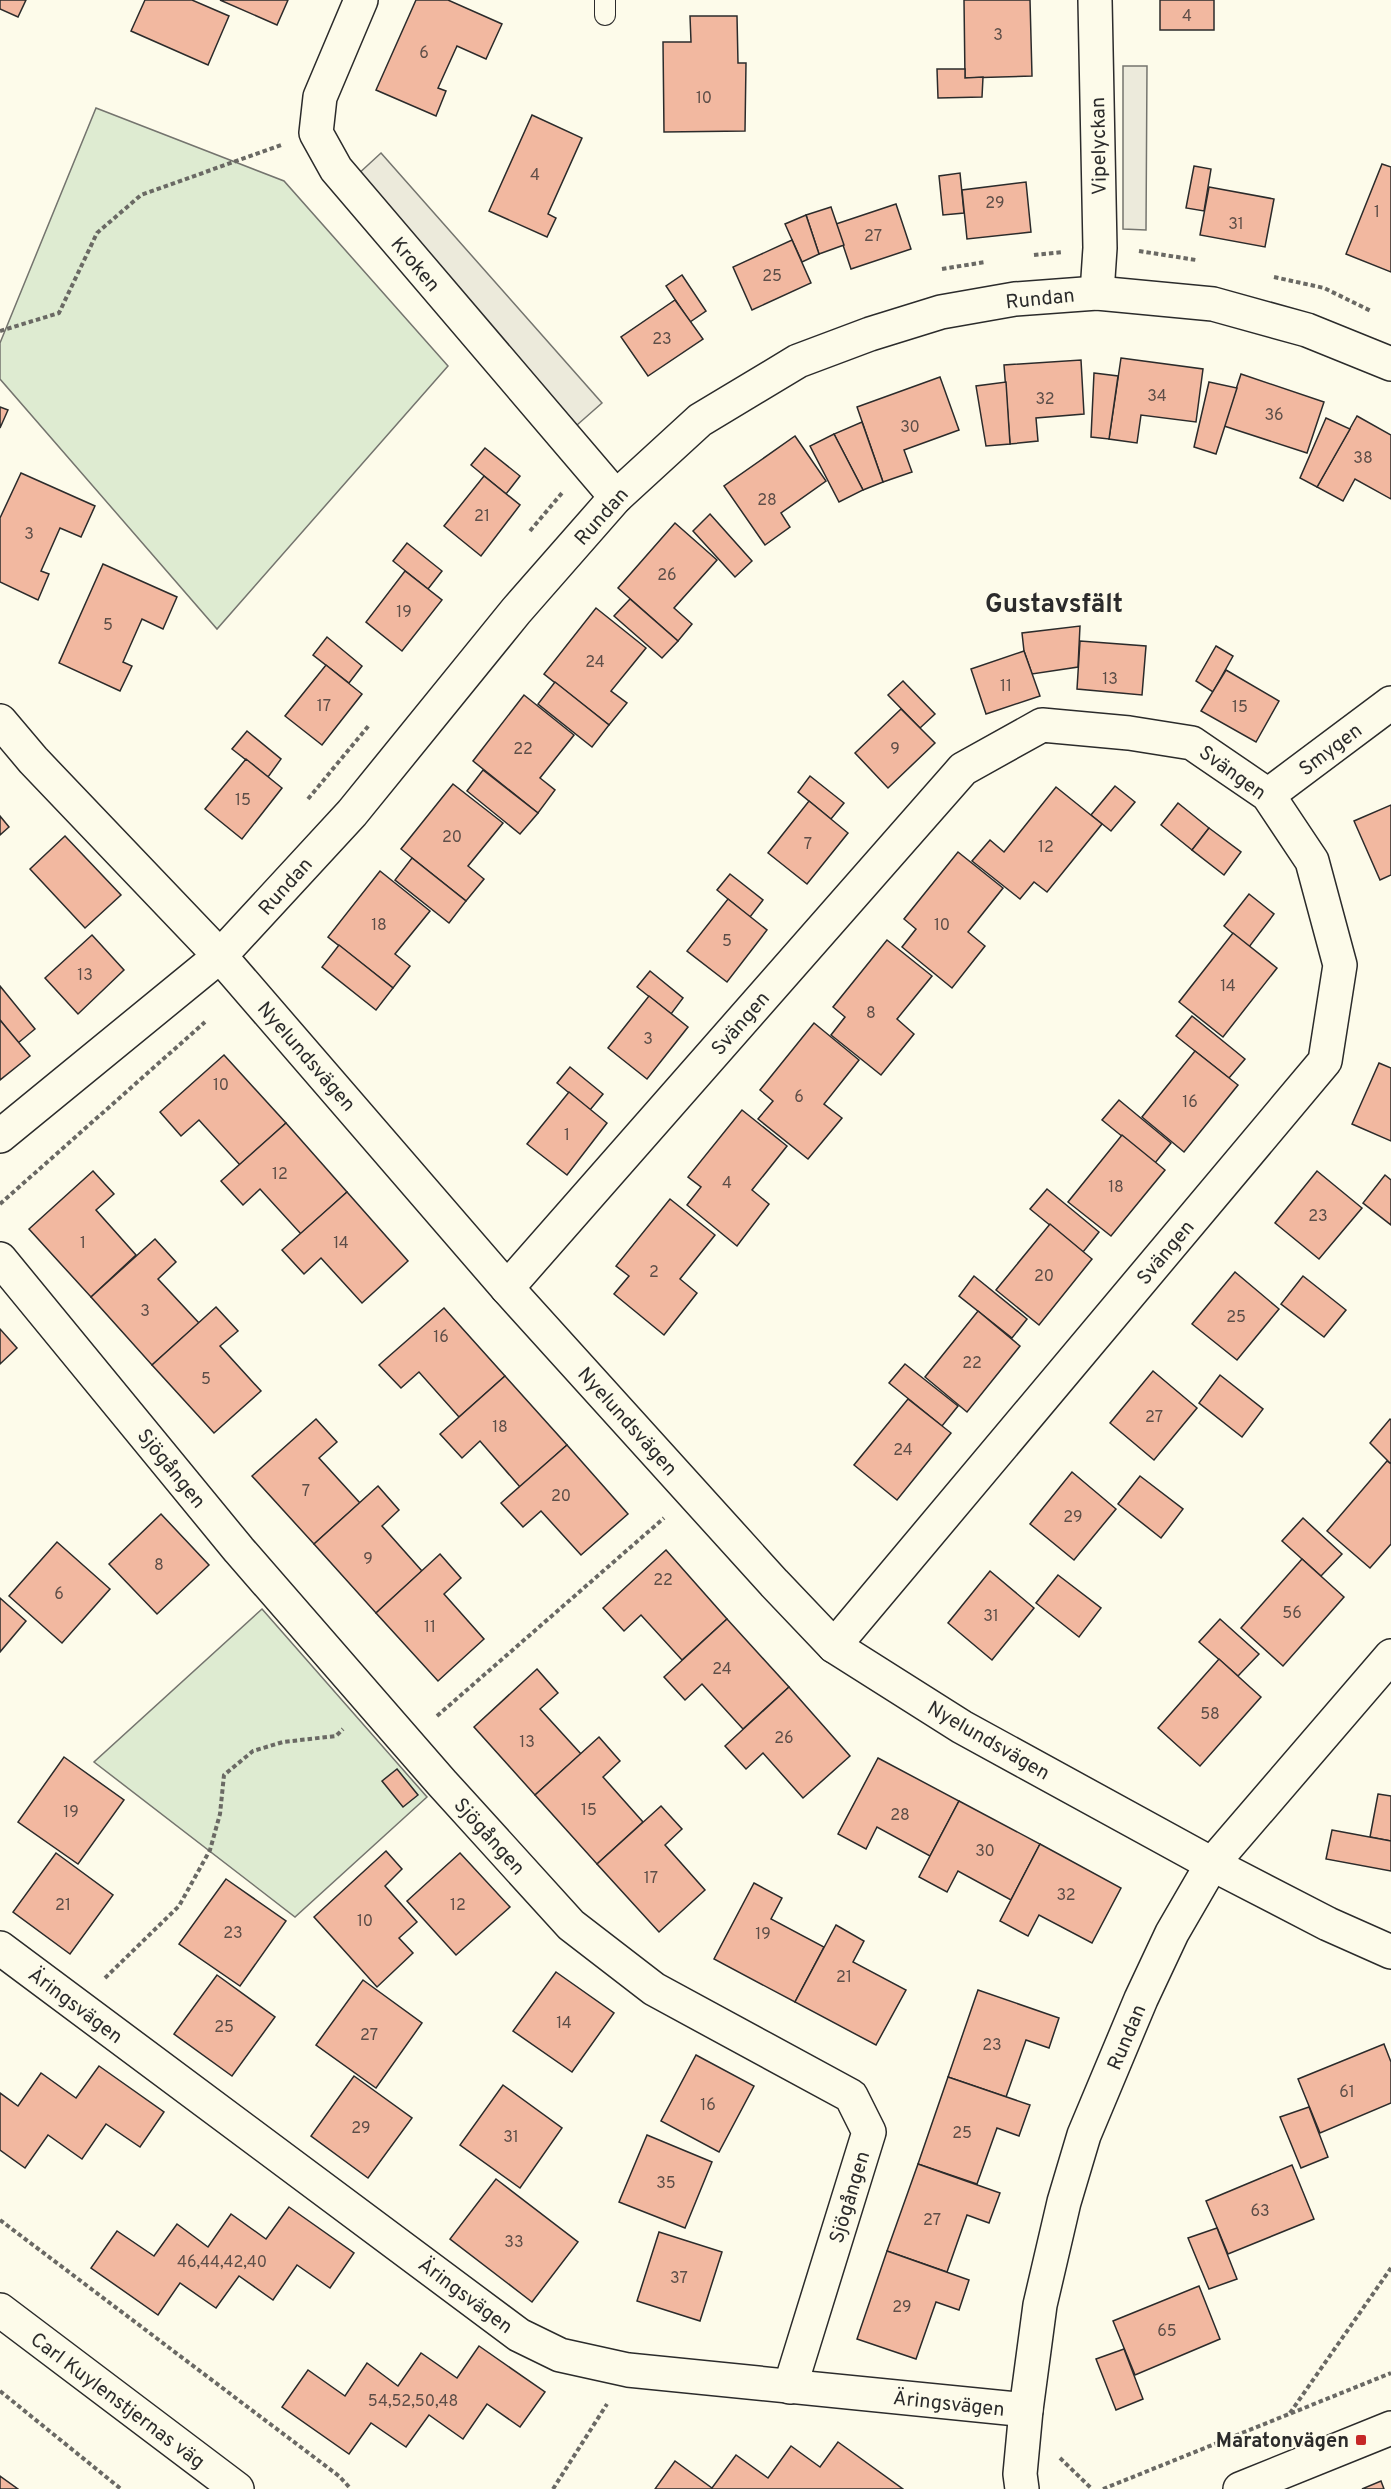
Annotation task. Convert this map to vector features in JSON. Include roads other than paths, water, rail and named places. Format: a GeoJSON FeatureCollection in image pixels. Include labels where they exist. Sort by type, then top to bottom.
{"type":"FeatureCollection","features":[{"type":"Feature","properties":{"kind":"street","name":"Kroken"},"geometry":{"type":"LineString","coordinates":[[361,0],[320,97],[316,133],[336,169],[616,497]]}},
{"type":"Feature","properties":{"kind":"street","name":"Vipelyckan"},"geometry":{"type":"LineString","coordinates":[[1095,0],[1100,248],[1097,293]]}},
{"type":"Feature","properties":{"kind":"street","name":"Rundan"},"geometry":{"type":"LineString","coordinates":[[0,1136],[220,956],[352,813],[516,611],[616,497],[700,420],[798,361],[870,334],[941,312],[1015,299],[1097,293],[1213,304],[1307,330],[1391,364]]}},
{"type":"Feature","properties":{"kind":"street","name":"Smygen"},"geometry":{"type":"LineString","coordinates":[[1268,795],[1391,703]]}},
{"type":"Feature","properties":{"kind":"street","name":"Nyelundsvägen"},"geometry":{"type":"LineString","coordinates":[[0,721],[33,760],[220,956],[507,1288],[834,1646],[962,1727],[1328,1924],[1391,1952]]}},
{"type":"Feature","properties":{"kind":"street","name":"Svängen"},"geometry":{"type":"LineString","coordinates":[[507,1288],[963,769],[1042,725],[1129,733],[1192,743],[1268,795],[1312,861],[1340,965],[1325,1061],[834,1646]]}},
{"type":"Feature","properties":{"kind":"street","name":"Sjögången"},"geometry":{"type":"LineString","coordinates":[[0,1259],[239,1550],[407,1742],[571,1924],[654,1989],[851,2096],[869,2132],[790,2388]]}},
{"type":"Feature","properties":{"kind":"street","name":"Rundan"},"geometry":{"type":"LineString","coordinates":[[1022,2489],[1020,2474],[1026,2410],[1040,2305],[1064,2202],[1084,2135],[1172,1933],[1212,1863],[1391,1656]]}},
{"type":"Feature","properties":{"kind":"street","name":"Äringsvägen"},"geometry":{"type":"LineString","coordinates":[[0,1948],[519,2335],[560,2355],[628,2370],[1026,2410]]}},
{"type":"Feature","properties":{"kind":"street","name":"Carl Kuylenstjernas väg"},"geometry":{"type":"LineString","coordinates":[[0,2310],[237,2489]]}},
{"type":"Feature","properties":{"kind":"street"},"geometry":{"type":"LineString","coordinates":[[1240,2489],[1391,2428]]}},
{"type":"Feature","properties":{"kind":"place","name":"Maratonvägen"},"geometry":{"type":"Point","coordinates":[1361,2440]}},
{"type":"Feature","properties":{"kind":"district","name":"Gustavsfält"},"geometry":{"type":"Point","coordinates":[1054,603]}}]}
